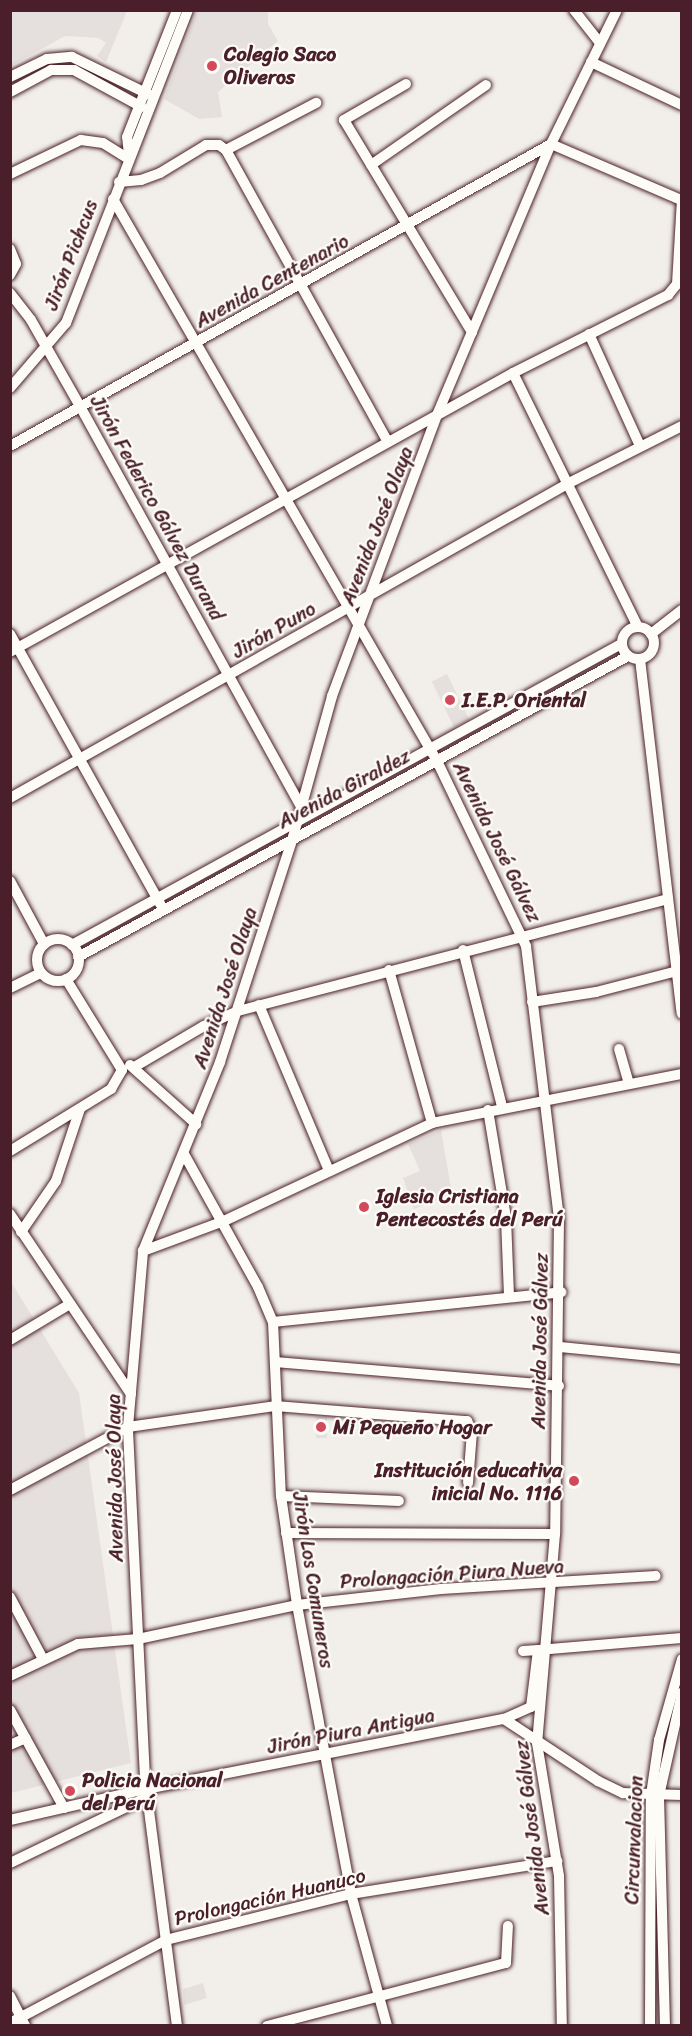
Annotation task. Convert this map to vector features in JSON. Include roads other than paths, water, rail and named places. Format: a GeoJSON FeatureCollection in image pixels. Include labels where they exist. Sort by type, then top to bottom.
{"type":"FeatureCollection","features":[{"type":"Feature","properties":{"kind":"street"},"geometry":{"type":"LineString","coordinates":[[169,43],[177,10]]}},
{"type":"Feature","properties":{"kind":"street"},"geometry":{"type":"LineString","coordinates":[[128,157],[127,137],[138,105],[148,94],[169,43],[188,10]]}},
{"type":"Feature","properties":{"kind":"street"},"geometry":{"type":"LineString","coordinates":[[574,10],[600,43]]}},
{"type":"Feature","properties":{"kind":"street","name":"Avenida José Olaya"},"geometry":{"type":"LineString","coordinates":[[177,2025],[147,1793],[128,1427],[143,1251],[196,1124],[238,1011],[293,837],[332,696],[437,415],[551,144],[617,10]]}},
{"type":"Feature","properties":{"kind":"street"},"geometry":{"type":"LineString","coordinates":[[10,77],[47,59],[72,57],[148,94]]}},
{"type":"Feature","properties":{"kind":"street"},"geometry":{"type":"LineString","coordinates":[[591,62],[681,105]]}},
{"type":"Feature","properties":{"kind":"street"},"geometry":{"type":"LineString","coordinates":[[10,92],[51,70],[74,70],[148,110]]}},
{"type":"Feature","properties":{"kind":"street"},"geometry":{"type":"LineString","coordinates":[[406,84],[345,120],[472,332]]}},
{"type":"Feature","properties":{"kind":"street"},"geometry":{"type":"LineString","coordinates":[[371,165],[486,85]]}},
{"type":"Feature","properties":{"kind":"street"},"geometry":{"type":"LineString","coordinates":[[128,157],[148,110],[148,94]]}},
{"type":"Feature","properties":{"kind":"street"},"geometry":{"type":"LineString","coordinates":[[226,150],[316,103]]}},
{"type":"Feature","properties":{"kind":"street"},"geometry":{"type":"LineString","coordinates":[[10,174],[81,140],[103,143],[128,157]]}},
{"type":"Feature","properties":{"kind":"street"},"geometry":{"type":"LineString","coordinates":[[14,649],[169,566],[513,373],[668,295],[677,284],[681,199],[551,144]]}},
{"type":"Feature","properties":{"kind":"street","name":"Avenida Centenario"},"geometry":{"type":"LineString","coordinates":[[10,446],[195,345],[551,144]]}},
{"type":"Feature","properties":{"kind":"street"},"geometry":{"type":"LineString","coordinates":[[119,182],[141,180],[160,173],[206,145],[219,145],[226,150],[388,442]]}},
{"type":"Feature","properties":{"kind":"street","name":"Jirón Pichcus"},"geometry":{"type":"LineString","coordinates":[[10,388],[66,323],[128,157]]}},
{"type":"Feature","properties":{"kind":"street","name":"Avenida José Gálvez"},"geometry":{"type":"LineString","coordinates":[[113,199],[284,501],[436,761],[523,934],[547,1101],[559,1219],[561,1292],[555,1534],[542,1650],[537,1743],[557,1861],[562,2025]]}},
{"type":"Feature","properties":{"kind":"street"},"geometry":{"type":"LineString","coordinates":[[10,249],[16,264],[10,275]]}},
{"type":"Feature","properties":{"kind":"street","name":"Jirón Federico Gálvez Durand"},"geometry":{"type":"LineString","coordinates":[[10,293],[81,408],[301,806]]}},
{"type":"Feature","properties":{"kind":"street"},"geometry":{"type":"LineString","coordinates":[[589,334],[640,446]]}},
{"type":"Feature","properties":{"kind":"street"},"geometry":{"type":"LineString","coordinates":[[513,373],[638,627],[651,634]]}},
{"type":"Feature","properties":{"kind":"street","name":"Jirón Puno"},"geometry":{"type":"LineString","coordinates":[[10,798],[569,483],[681,426]]}},
{"type":"Feature","properties":{"kind":"street"},"geometry":{"type":"LineString","coordinates":[[651,634],[681,610]]}},
{"type":"Feature","properties":{"kind":"street"},"geometry":{"type":"LineString","coordinates":[[638,627],[626,631],[621,644],[628,656],[640,659]]}},
{"type":"Feature","properties":{"kind":"street"},"geometry":{"type":"LineString","coordinates":[[10,634],[14,649],[81,760],[163,909]]}},
{"type":"Feature","properties":{"kind":"street"},"geometry":{"type":"LineString","coordinates":[[640,659],[653,648],[651,634]]}},
{"type":"Feature","properties":{"kind":"street","name":"Avenida Giraldez"},"geometry":{"type":"LineString","coordinates":[[72,945],[621,644]]}},
{"type":"Feature","properties":{"kind":"street","name":"Avenida Giraldez"},"geometry":{"type":"LineString","coordinates":[[78,957],[293,837],[628,656]]}},
{"type":"Feature","properties":{"kind":"street"},"geometry":{"type":"LineString","coordinates":[[640,659],[681,1014]]}},
{"type":"Feature","properties":{"kind":"street"},"geometry":{"type":"LineString","coordinates":[[10,881],[44,944]]}},
{"type":"Feature","properties":{"kind":"street"},"geometry":{"type":"LineString","coordinates":[[122,1070],[136,1066],[204,1026],[238,1011],[523,934],[667,899]]}},
{"type":"Feature","properties":{"kind":"street"},"geometry":{"type":"LineString","coordinates":[[10,988],[37,975],[54,981],[66,979],[76,970],[78,957],[72,945],[59,940],[44,944],[37,958],[37,975]]}},
{"type":"Feature","properties":{"kind":"street"},"geometry":{"type":"LineString","coordinates":[[463,950],[502,1107]]}},
{"type":"Feature","properties":{"kind":"street"},"geometry":{"type":"LineString","coordinates":[[389,970],[432,1124]]}},
{"type":"Feature","properties":{"kind":"street"},"geometry":{"type":"LineString","coordinates":[[532,1002],[596,992],[677,971]]}},
{"type":"Feature","properties":{"kind":"street"},"geometry":{"type":"LineString","coordinates":[[66,979],[122,1070]]}},
{"type":"Feature","properties":{"kind":"street"},"geometry":{"type":"LineString","coordinates":[[259,1005],[329,1171]]}},
{"type":"Feature","properties":{"kind":"street"},"geometry":{"type":"LineString","coordinates":[[619,1049],[629,1084]]}},
{"type":"Feature","properties":{"kind":"street"},"geometry":{"type":"LineString","coordinates":[[136,1066],[196,1124]]}},
{"type":"Feature","properties":{"kind":"street"},"geometry":{"type":"LineString","coordinates":[[10,1151],[116,1085],[122,1070]]}},
{"type":"Feature","properties":{"kind":"street"},"geometry":{"type":"LineString","coordinates":[[143,1251],[224,1221],[432,1124],[502,1107],[547,1101],[681,1074]]}},
{"type":"Feature","properties":{"kind":"street"},"geometry":{"type":"LineString","coordinates":[[21,1232],[56,1181],[80,1109]]}},
{"type":"Feature","properties":{"kind":"street"},"geometry":{"type":"LineString","coordinates":[[488,1110],[506,1218],[509,1297]]}},
{"type":"Feature","properties":{"kind":"street","name":"Jirón Los Comuneros"},"geometry":{"type":"LineString","coordinates":[[184,1154],[224,1221],[273,1322],[280,1496],[297,1605],[323,1756],[351,1894],[387,2025]]}},
{"type":"Feature","properties":{"kind":"street"},"geometry":{"type":"LineString","coordinates":[[10,1214],[131,1394]]}},
{"type":"Feature","properties":{"kind":"street"},"geometry":{"type":"LineString","coordinates":[[273,1322],[561,1292]]}},
{"type":"Feature","properties":{"kind":"street"},"geometry":{"type":"LineString","coordinates":[[10,1340],[70,1304]]}},
{"type":"Feature","properties":{"kind":"street"},"geometry":{"type":"LineString","coordinates":[[560,1347],[681,1359]]}},
{"type":"Feature","properties":{"kind":"street"},"geometry":{"type":"LineString","coordinates":[[275,1362],[559,1386]]}},
{"type":"Feature","properties":{"kind":"street"},"geometry":{"type":"LineString","coordinates":[[10,1490],[128,1427],[276,1407],[467,1421],[472,1432],[468,1483]]}},
{"type":"Feature","properties":{"kind":"street"},"geometry":{"type":"LineString","coordinates":[[280,1496],[399,1501]]}},
{"type":"Feature","properties":{"kind":"street"},"geometry":{"type":"LineString","coordinates":[[286,1533],[555,1534]]}},
{"type":"Feature","properties":{"kind":"street","name":"Prolongación Piura Nueva"},"geometry":{"type":"LineString","coordinates":[[10,1676],[78,1644],[138,1639],[297,1605],[441,1589],[656,1576]]}},
{"type":"Feature","properties":{"kind":"street"},"geometry":{"type":"LineString","coordinates":[[10,1597],[43,1659]]}},
{"type":"Feature","properties":{"kind":"street"},"geometry":{"type":"LineString","coordinates":[[523,1651],[681,1638]]}},
{"type":"Feature","properties":{"kind":"street","name":"Jirón Piura Antigua"},"geometry":{"type":"LineString","coordinates":[[10,1820],[504,1719],[531,1707],[542,1650]]}},
{"type":"Feature","properties":{"kind":"street","name":"Circunvalacion"},"geometry":{"type":"LineString","coordinates":[[650,2025],[655,1795],[659,1740],[681,1659]]}},
{"type":"Feature","properties":{"kind":"street","name":"Circunvalacion"},"geometry":{"type":"LineString","coordinates":[[665,2025],[655,1795],[681,1693]]}},
{"type":"Feature","properties":{"kind":"street"},"geometry":{"type":"LineString","coordinates":[[10,1710],[64,1808]]}},
{"type":"Feature","properties":{"kind":"street"},"geometry":{"type":"LineString","coordinates":[[504,1719],[537,1743],[614,1789],[655,1795],[681,1795]]}},
{"type":"Feature","properties":{"kind":"street"},"geometry":{"type":"LineString","coordinates":[[10,1745],[26,1737]]}},
{"type":"Feature","properties":{"kind":"street"},"geometry":{"type":"LineString","coordinates":[[10,1863],[147,1793]]}},
{"type":"Feature","properties":{"kind":"street","name":"Prolongación Huanuco"},"geometry":{"type":"LineString","coordinates":[[10,2024],[23,2022],[166,1940],[351,1894],[557,1861]]}},
{"type":"Feature","properties":{"kind":"street"},"geometry":{"type":"LineString","coordinates":[[267,2025],[506,1963],[508,1926]]}},
{"type":"Feature","properties":{"kind":"street"},"geometry":{"type":"LineString","coordinates":[[10,1996],[23,2022]]}},
{"type":"Feature","properties":{"kind":"place","name":"Colegio Saco Oliveros"},"geometry":{"type":"Point","coordinates":[212,66]}},
{"type":"Feature","properties":{"kind":"place","name":"I.E.P. Oriental"},"geometry":{"type":"Point","coordinates":[450,700]}},
{"type":"Feature","properties":{"kind":"place","name":"Iglesia Cristiana Pentecostés del Perú"},"geometry":{"type":"Point","coordinates":[364,1207]}},
{"type":"Feature","properties":{"kind":"place","name":"Mi Pequeño Hogar"},"geometry":{"type":"Point","coordinates":[321,1427]}},
{"type":"Feature","properties":{"kind":"place","name":"Institución educativa inicial No. 1116"},"geometry":{"type":"Point","coordinates":[574,1481]}},
{"type":"Feature","properties":{"kind":"place","name":"Policia Nacional del Perú"},"geometry":{"type":"Point","coordinates":[70,1791]}}]}
